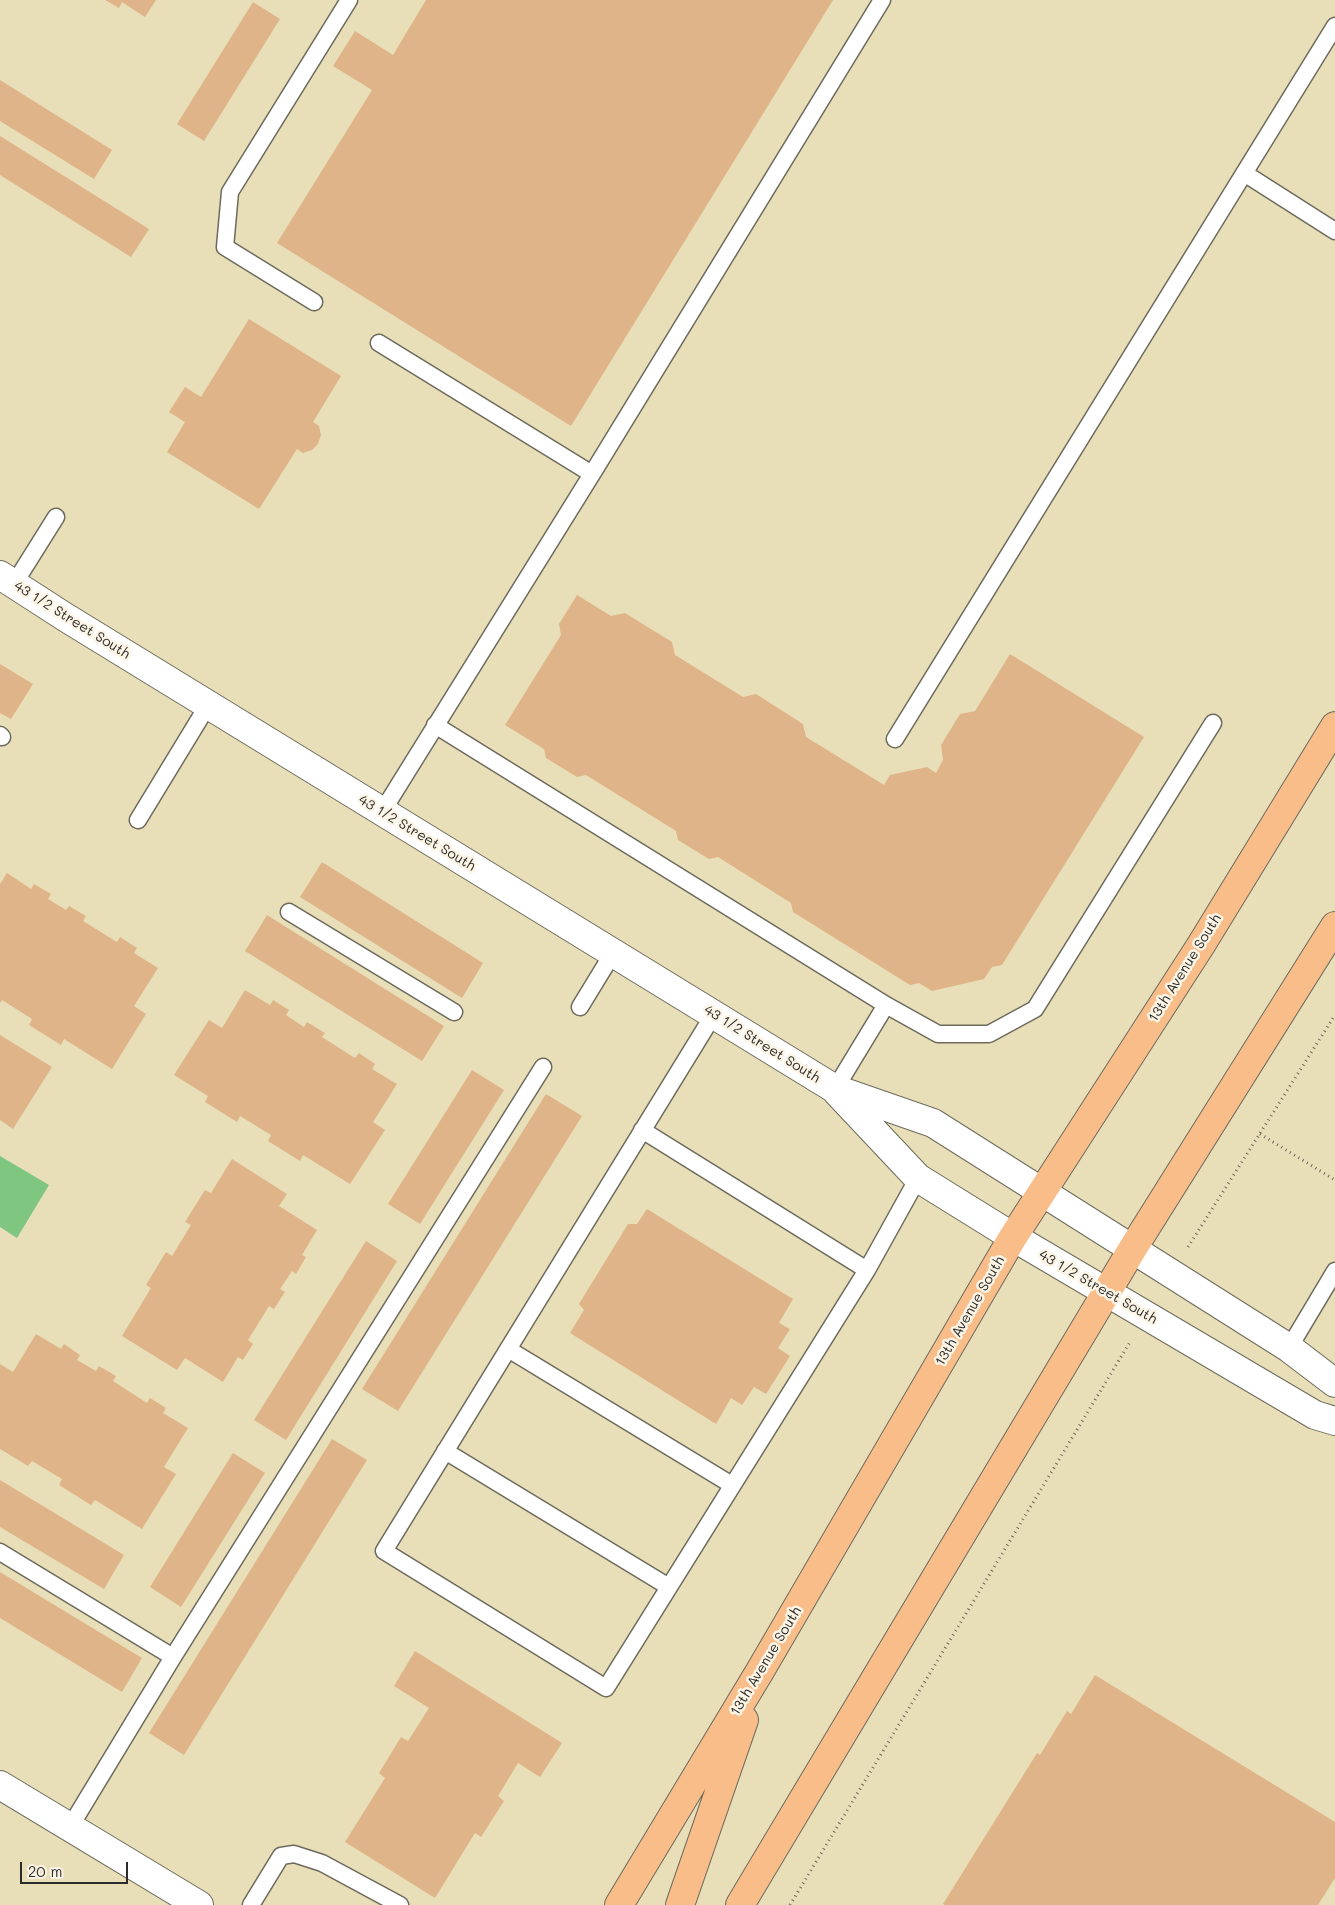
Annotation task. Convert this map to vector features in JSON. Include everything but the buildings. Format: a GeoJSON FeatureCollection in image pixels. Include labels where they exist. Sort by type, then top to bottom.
{"type":"FeatureCollection","features":[{"type":"Feature","properties":{"kind":"main road","name":"13th Avenue South"},"geometry":{"type":"LineString","coordinates":[[619,1905],[760,1671],[1013,1237],[1201,945],[1335,726]]}},
{"type":"Feature","properties":{"kind":"main road"},"geometry":{"type":"LineString","coordinates":[[740,1905],[1106,1292],[1335,926]]}},
{"type":"Feature","properties":{"kind":"main road"},"geometry":{"type":"LineString","coordinates":[[680,1905],[760,1671]]}},
{"type":"Feature","properties":{"kind":"street","name":"43 1/2 Street South"},"geometry":{"type":"LineString","coordinates":[[7,579],[208,705],[614,952],[834,1089],[933,1123],[1289,1348],[1335,1383]]}},
{"type":"Feature","properties":{"kind":"street","name":"43 1/2 Street South"},"geometry":{"type":"LineString","coordinates":[[834,1089],[918,1178],[1013,1237],[1315,1415],[1335,1421]]}},
{"type":"Feature","properties":{"kind":"street"},"geometry":{"type":"LineString","coordinates":[[0,1785],[199,1905]]}},
{"type":"Feature","properties":{"kind":"lane"},"geometry":{"type":"LineString","coordinates":[[314,302],[224,247],[230,192],[349,0]]}},
{"type":"Feature","properties":{"kind":"lane"},"geometry":{"type":"LineString","coordinates":[[382,812],[592,474],[882,0]]}},
{"type":"Feature","properties":{"kind":"lane"},"geometry":{"type":"LineString","coordinates":[[895,739],[1335,26]]}},
{"type":"Feature","properties":{"kind":"lane"},"geometry":{"type":"LineString","coordinates":[[1244,173],[1335,231]]}},
{"type":"Feature","properties":{"kind":"lane"},"geometry":{"type":"LineString","coordinates":[[379,343],[592,474]]}},
{"type":"Feature","properties":{"kind":"lane"},"geometry":{"type":"LineString","coordinates":[[7,579],[56,517]]}},
{"type":"Feature","properties":{"kind":"lane"},"geometry":{"type":"LineString","coordinates":[[138,820],[208,705]]}},
{"type":"Feature","properties":{"kind":"lane"},"geometry":{"type":"LineString","coordinates":[[435,725],[886,1006],[938,1034],[989,1034],[1035,1009],[1213,723]]}},
{"type":"Feature","properties":{"kind":"lane"},"geometry":{"type":"LineString","coordinates":[[289,912],[454,1012]]}},
{"type":"Feature","properties":{"kind":"lane"},"geometry":{"type":"LineString","coordinates":[[580,1007],[614,952]]}},
{"type":"Feature","properties":{"kind":"lane"},"geometry":{"type":"LineString","coordinates":[[834,1089],[886,1006]]}},
{"type":"Feature","properties":{"kind":"lane"},"geometry":{"type":"LineString","coordinates":[[714,1014],[384,1551],[606,1688],[867,1270],[918,1178]]}},
{"type":"Feature","properties":{"kind":"lane"},"geometry":{"type":"LineString","coordinates":[[70,1827],[174,1657],[543,1067]]}},
{"type":"Feature","properties":{"kind":"lane"},"geometry":{"type":"LineString","coordinates":[[642,1130],[867,1270]]}},
{"type":"Feature","properties":{"kind":"lane"},"geometry":{"type":"LineString","coordinates":[[1289,1348],[1335,1271]]}},
{"type":"Feature","properties":{"kind":"lane"},"geometry":{"type":"LineString","coordinates":[[508,1349],[732,1485]]}},
{"type":"Feature","properties":{"kind":"lane"},"geometry":{"type":"LineString","coordinates":[[445,1451],[669,1587]]}},
{"type":"Feature","properties":{"kind":"lane"},"geometry":{"type":"LineString","coordinates":[[0,1552],[174,1657]]}},
{"type":"Feature","properties":{"kind":"lane"},"geometry":{"type":"LineString","coordinates":[[251,1905],[281,1856],[294,1854],[322,1862],[400,1905]]}},
{"type":"Feature","properties":{"kind":"path"},"geometry":{"type":"LineString","coordinates":[[1190,1244],[1335,1015]]}},
{"type":"Feature","properties":{"kind":"path"},"geometry":{"type":"LineString","coordinates":[[1260,1134],[1335,1180]]}},
{"type":"Feature","properties":{"kind":"path"},"geometry":{"type":"LineString","coordinates":[[790,1905],[1126,1348]]}},
{"type":"Feature","properties":{"kind":"green space"},"geometry":{"type":"Polygon","coordinates":[[[0,1156],[49,1185],[17,1238],[0,1227],[0,1156]]]}}]}
